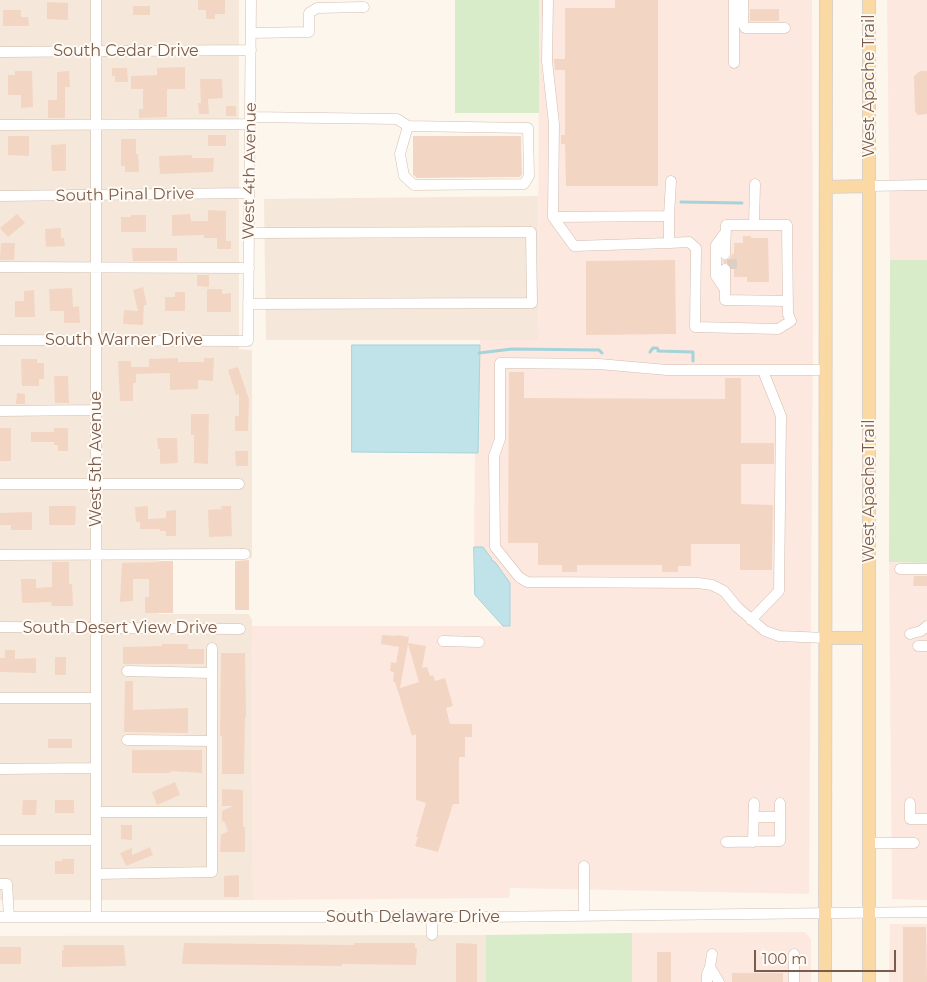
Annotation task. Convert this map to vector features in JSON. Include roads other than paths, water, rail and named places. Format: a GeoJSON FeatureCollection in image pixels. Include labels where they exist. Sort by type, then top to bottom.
{"type":"FeatureCollection","features":[{"type":"Feature","properties":{"kind":"main road"},"geometry":{"type":"LineString","coordinates":[[825,982],[826,0]]}},
{"type":"Feature","properties":{"kind":"main road","name":"West Apache Trail"},"geometry":{"type":"LineString","coordinates":[[869,0],[869,982]]}},
{"type":"Feature","properties":{"kind":"main road"},"geometry":{"type":"LineString","coordinates":[[826,187],[869,186]]}},
{"type":"Feature","properties":{"kind":"main road"},"geometry":{"type":"LineString","coordinates":[[826,638],[868,638]]}},
{"type":"Feature","properties":{"kind":"street","name":"West 5th Avenue"},"geometry":{"type":"LineString","coordinates":[[96,0],[96,917]]}},
{"type":"Feature","properties":{"kind":"street","name":"West 4th Avenue"},"geometry":{"type":"LineString","coordinates":[[248,341],[251,0]]}},
{"type":"Feature","properties":{"kind":"street"},"geometry":{"type":"LineString","coordinates":[[548,0],[547,61],[554,124],[553,217],[574,246],[689,242],[696,248],[695,327],[778,329],[791,321],[788,314],[788,301],[787,225],[726,225],[725,233],[716,245],[716,276],[724,288],[725,300],[788,301]]}},
{"type":"Feature","properties":{"kind":"street"},"geometry":{"type":"LineString","coordinates":[[734,0],[734,63]]}},
{"type":"Feature","properties":{"kind":"street"},"geometry":{"type":"LineString","coordinates":[[743,0],[743,24],[745,28],[785,28]]}},
{"type":"Feature","properties":{"kind":"street"},"geometry":{"type":"LineString","coordinates":[[251,33],[309,32],[309,14],[317,8],[364,7]]}},
{"type":"Feature","properties":{"kind":"street","name":"South Cedar Drive"},"geometry":{"type":"LineString","coordinates":[[0,52],[251,50]]}},
{"type":"Feature","properties":{"kind":"street"},"geometry":{"type":"LineString","coordinates":[[0,125],[397,119],[408,126],[528,128],[529,176],[524,184],[414,185],[404,176],[400,154],[408,126]]}},
{"type":"Feature","properties":{"kind":"street"},"geometry":{"type":"LineString","coordinates":[[669,243],[671,181]]}},
{"type":"Feature","properties":{"kind":"street"},"geometry":{"type":"LineString","coordinates":[[754,224],[755,184]]}},
{"type":"Feature","properties":{"kind":"street"},"geometry":{"type":"LineString","coordinates":[[869,186],[927,185]]}},
{"type":"Feature","properties":{"kind":"street","name":"South Pinal Drive"},"geometry":{"type":"LineString","coordinates":[[0,196],[249,193]]}},
{"type":"Feature","properties":{"kind":"street"},"geometry":{"type":"LineString","coordinates":[[553,217],[669,216]]}},
{"type":"Feature","properties":{"kind":"street"},"geometry":{"type":"LineString","coordinates":[[248,304],[532,303],[531,232],[249,233]]}},
{"type":"Feature","properties":{"kind":"street"},"geometry":{"type":"LineString","coordinates":[[725,233],[732,245],[728,254]]}},
{"type":"Feature","properties":{"kind":"street"},"geometry":{"type":"LineString","coordinates":[[0,267],[249,268]]}},
{"type":"Feature","properties":{"kind":"street"},"geometry":{"type":"LineString","coordinates":[[724,288],[731,275],[728,269]]}},
{"type":"Feature","properties":{"kind":"street","name":"South Warner Drive"},"geometry":{"type":"LineString","coordinates":[[0,340],[248,341]]}},
{"type":"Feature","properties":{"kind":"street"},"geometry":{"type":"LineString","coordinates":[[826,370],[667,370],[599,364],[500,363],[500,439],[494,456],[495,547],[519,577],[528,582],[698,582],[712,585],[724,591],[737,608],[765,630],[779,636],[826,638]]}},
{"type":"Feature","properties":{"kind":"street"},"geometry":{"type":"LineString","coordinates":[[751,620],[780,591],[780,416],[763,371]]}},
{"type":"Feature","properties":{"kind":"street"},"geometry":{"type":"LineString","coordinates":[[0,411],[96,410]]}},
{"type":"Feature","properties":{"kind":"street"},"geometry":{"type":"LineString","coordinates":[[0,484],[238,484]]}},
{"type":"Feature","properties":{"kind":"street"},"geometry":{"type":"LineString","coordinates":[[0,554],[244,554]]}},
{"type":"Feature","properties":{"kind":"street"},"geometry":{"type":"LineString","coordinates":[[900,569],[927,569]]}},
{"type":"Feature","properties":{"kind":"street"},"geometry":{"type":"LineString","coordinates":[[910,634],[921,632],[927,626]]}},
{"type":"Feature","properties":{"kind":"street","name":"South Desert View Drive"},"geometry":{"type":"LineString","coordinates":[[0,627],[240,629]]}},
{"type":"Feature","properties":{"kind":"street"},"geometry":{"type":"LineString","coordinates":[[443,641],[479,642]]}},
{"type":"Feature","properties":{"kind":"street"},"geometry":{"type":"LineString","coordinates":[[96,874],[212,872],[212,648]]}},
{"type":"Feature","properties":{"kind":"street"},"geometry":{"type":"LineString","coordinates":[[127,671],[212,673]]}},
{"type":"Feature","properties":{"kind":"street"},"geometry":{"type":"LineString","coordinates":[[0,698],[96,698]]}},
{"type":"Feature","properties":{"kind":"street"},"geometry":{"type":"LineString","coordinates":[[127,740],[212,741]]}},
{"type":"Feature","properties":{"kind":"street"},"geometry":{"type":"LineString","coordinates":[[0,769],[96,768]]}},
{"type":"Feature","properties":{"kind":"street"},"geometry":{"type":"LineString","coordinates":[[753,842],[754,803]]}},
{"type":"Feature","properties":{"kind":"street"},"geometry":{"type":"LineString","coordinates":[[726,842],[780,842],[780,803]]}},
{"type":"Feature","properties":{"kind":"street"},"geometry":{"type":"LineString","coordinates":[[910,803],[910,819],[927,819]]}},
{"type":"Feature","properties":{"kind":"street"},"geometry":{"type":"LineString","coordinates":[[96,812],[212,812]]}},
{"type":"Feature","properties":{"kind":"street"},"geometry":{"type":"LineString","coordinates":[[754,817],[780,817]]}},
{"type":"Feature","properties":{"kind":"street"},"geometry":{"type":"LineString","coordinates":[[0,840],[96,840]]}},
{"type":"Feature","properties":{"kind":"street"},"geometry":{"type":"LineString","coordinates":[[868,843],[914,843]]}},
{"type":"Feature","properties":{"kind":"street"},"geometry":{"type":"LineString","coordinates":[[584,866],[584,915]]}},
{"type":"Feature","properties":{"kind":"street"},"geometry":{"type":"LineString","coordinates":[[0,884],[7,884],[4,918]]}},
{"type":"Feature","properties":{"kind":"street","name":"South Delaware Drive"},"geometry":{"type":"LineString","coordinates":[[4,918],[432,917],[927,912]]}},
{"type":"Feature","properties":{"kind":"street"},"geometry":{"type":"LineString","coordinates":[[432,917],[432,935]]}},
{"type":"Feature","properties":{"kind":"street"},"geometry":{"type":"LineString","coordinates":[[707,982],[712,954]]}},
{"type":"Feature","properties":{"kind":"street"},"geometry":{"type":"LineString","coordinates":[[794,954],[794,982]]}},
{"type":"Feature","properties":{"kind":"street"},"geometry":{"type":"LineString","coordinates":[[710,967],[719,982]]}},
{"type":"Feature","properties":{"kind":"water"},"geometry":{"type":"Polygon","coordinates":[[[352,345],[480,345],[478,453],[352,452],[352,345]]]}},
{"type":"Feature","properties":{"kind":"water"},"geometry":{"type":"Polygon","coordinates":[[[474,547],[483,547],[510,583],[510,626],[503,626],[475,595],[474,547]]]}},
{"type":"Feature","properties":{"kind":"waterway"},"geometry":{"type":"LineString","coordinates":[[681,202],[742,203]]}},
{"type":"Feature","properties":{"kind":"waterway"},"geometry":{"type":"LineString","coordinates":[[650,352],[653,348],[657,348],[659,351]]}},
{"type":"Feature","properties":{"kind":"waterway"},"geometry":{"type":"LineString","coordinates":[[479,353],[512,349],[599,350],[602,353]]}},
{"type":"Feature","properties":{"kind":"waterway"},"geometry":{"type":"LineString","coordinates":[[658,351],[693,352],[693,361]]}},
{"type":"Feature","properties":{"kind":"tunnel"},"geometry":{"type":"LineString","coordinates":[[732,254],[732,269]]}}]}
